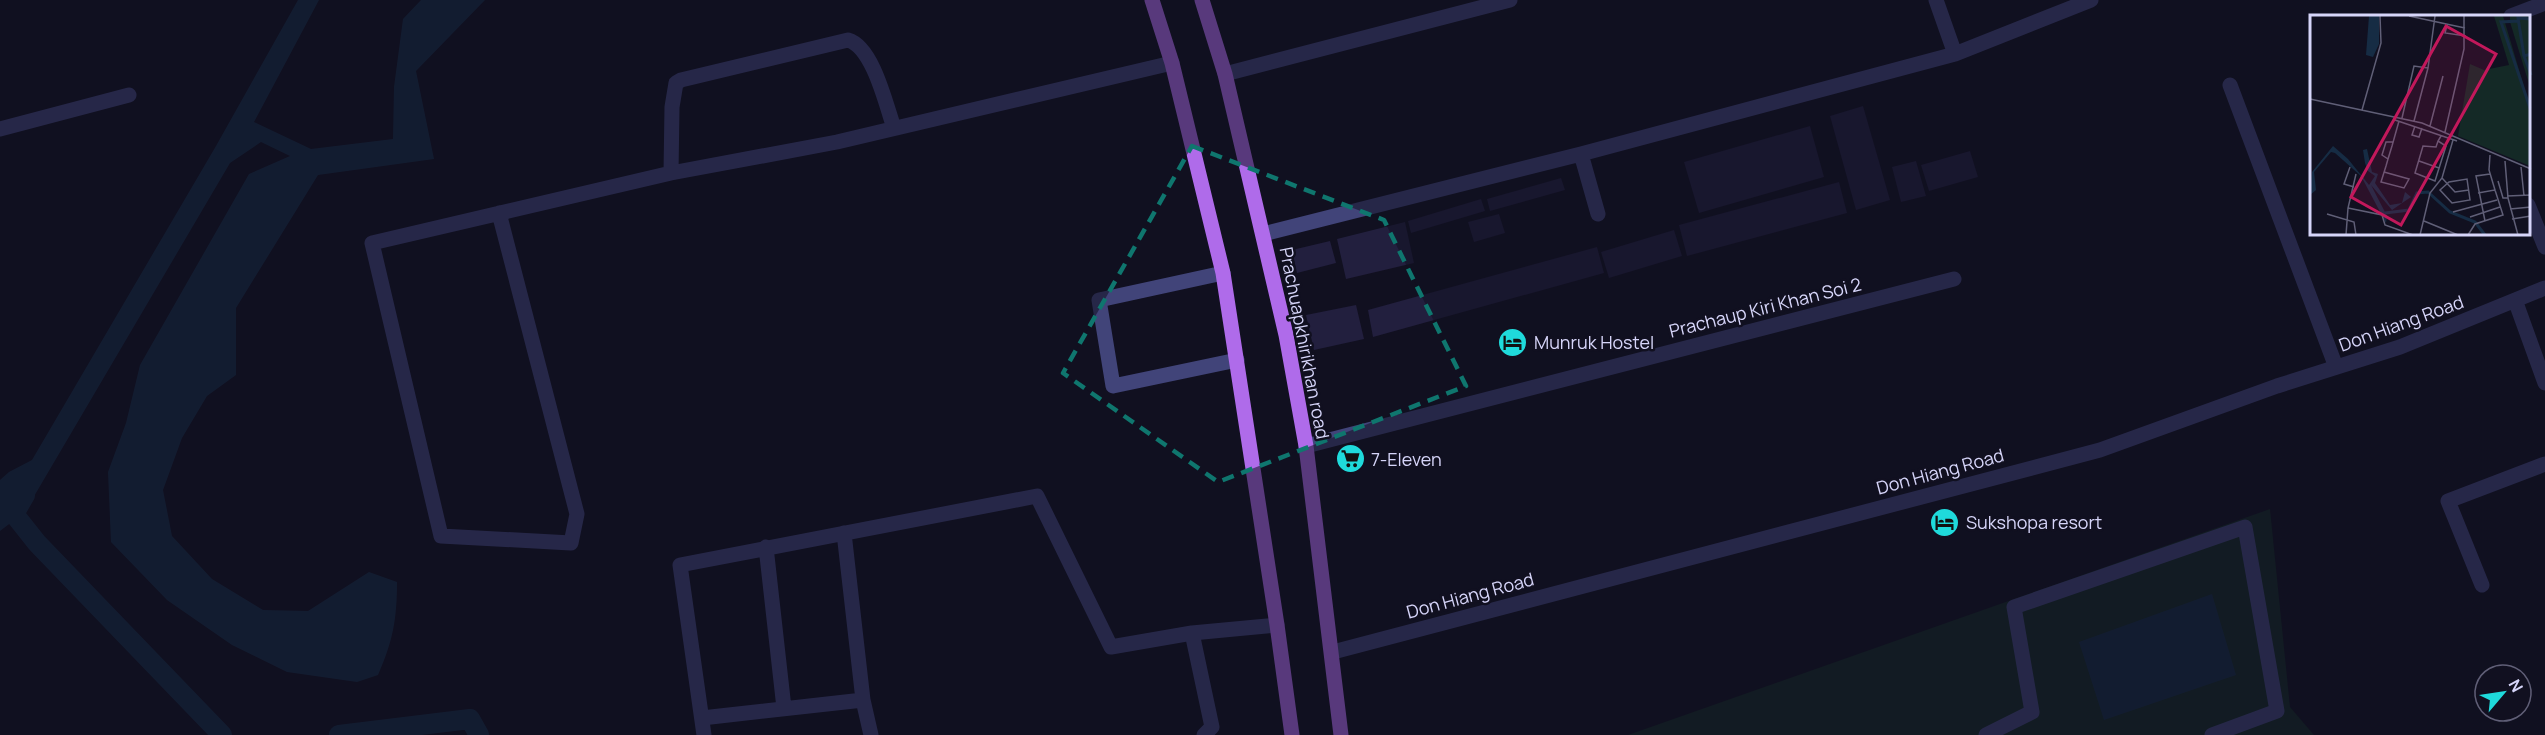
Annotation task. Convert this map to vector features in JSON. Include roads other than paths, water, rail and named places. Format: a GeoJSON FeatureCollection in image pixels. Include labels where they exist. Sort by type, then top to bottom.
{"type":"FeatureCollection","features":[{"type":"Feature","properties":{"kind":"main road"},"geometry":{"type":"LineString","coordinates":[[1152,0],[1172,63],[1223,273],[1292,735]]}},
{"type":"Feature","properties":{"kind":"main road","name":"Prachuapkhirikhan road"},"geometry":{"type":"LineString","coordinates":[[1202,0],[1225,74],[1286,335],[1306,446],[1333,652],[1341,735]]}},
{"type":"Feature","properties":{"kind":"street"},"geometry":{"type":"LineString","coordinates":[[1225,74],[1510,0]]}},
{"type":"Feature","properties":{"kind":"street"},"geometry":{"type":"LineString","coordinates":[[1936,0],[1955,54]]}},
{"type":"Feature","properties":{"kind":"street"},"geometry":{"type":"LineString","coordinates":[[1263,234],[1581,154],[1955,54],[2091,0]]}},
{"type":"Feature","properties":{"kind":"street"},"geometry":{"type":"LineString","coordinates":[[2514,15],[2545,3]]}},
{"type":"Feature","properties":{"kind":"street"},"geometry":{"type":"LineString","coordinates":[[671,173],[672,107],[676,83],[848,40],[861,49],[869,62],[894,128]]}},
{"type":"Feature","properties":{"kind":"street"},"geometry":{"type":"LineString","coordinates":[[499,213],[577,514],[571,543],[441,536],[372,243],[499,213],[671,173],[837,142],[1172,63]]}},
{"type":"Feature","properties":{"kind":"street"},"geometry":{"type":"LineString","coordinates":[[2230,85],[2336,367]]}},
{"type":"Feature","properties":{"kind":"street"},"geometry":{"type":"LineString","coordinates":[[0,129],[129,95]]}},
{"type":"Feature","properties":{"kind":"street"},"geometry":{"type":"LineString","coordinates":[[1581,154],[1598,214]]}},
{"type":"Feature","properties":{"kind":"street"},"geometry":{"type":"LineString","coordinates":[[2530,208],[2545,247]]}},
{"type":"Feature","properties":{"kind":"street"},"geometry":{"type":"LineString","coordinates":[[1223,273],[1099,300],[1113,386],[1237,360]]}},
{"type":"Feature","properties":{"kind":"street","name":"Prachaup Kiri Khan Soi 2"},"geometry":{"type":"LineString","coordinates":[[1306,446],[1954,279]]}},
{"type":"Feature","properties":{"kind":"street","name":"Don Hiang Road"},"geometry":{"type":"LineString","coordinates":[[1333,652],[2100,450],[2277,386],[2400,347],[2545,288]]}},
{"type":"Feature","properties":{"kind":"street"},"geometry":{"type":"LineString","coordinates":[[2515,300],[2545,383]]}},
{"type":"Feature","properties":{"kind":"street"},"geometry":{"type":"LineString","coordinates":[[2482,585],[2448,501],[2545,464]]}},
{"type":"Feature","properties":{"kind":"street"},"geometry":{"type":"LineString","coordinates":[[704,735],[680,565],[766,547],[1037,496],[1111,647],[1192,633],[1277,626]]}},
{"type":"Feature","properties":{"kind":"street"},"geometry":{"type":"LineString","coordinates":[[1986,735],[2032,712],[2014,607],[2245,526],[2277,711],[2241,730],[2212,735]]}},
{"type":"Feature","properties":{"kind":"street"},"geometry":{"type":"LineString","coordinates":[[844,533],[863,700],[871,735]]}},
{"type":"Feature","properties":{"kind":"street"},"geometry":{"type":"LineString","coordinates":[[766,547],[784,708]]}},
{"type":"Feature","properties":{"kind":"street"},"geometry":{"type":"LineString","coordinates":[[1192,633],[1212,728],[1204,735]]}},
{"type":"Feature","properties":{"kind":"street"},"geometry":{"type":"LineString","coordinates":[[702,718],[863,700]]}},
{"type":"Feature","properties":{"kind":"water"},"geometry":{"type":"Polygon","coordinates":[[[298,0],[319,0],[254,122],[311,149],[393,139],[394,87],[403,19],[421,0],[485,0],[416,71],[434,159],[318,175],[236,308],[236,375],[207,396],[182,438],[163,490],[172,536],[212,579],[263,610],[308,611],[369,572],[397,582],[393,630],[383,663],[378,675],[357,682],[287,672],[232,645],[167,600],[111,542],[108,472],[126,423],[140,365],[249,174],[290,156],[261,142],[230,163],[33,498],[17,518],[0,531],[0,480],[9,472],[32,460],[216,146],[298,0]]]}},
{"type":"Feature","properties":{"kind":"water"},"geometry":{"type":"Polygon","coordinates":[[[2212,594],[2236,675],[2104,720],[2079,642],[2212,594]]]}},
{"type":"Feature","properties":{"kind":"waterway"},"geometry":{"type":"LineString","coordinates":[[25,495],[14,514],[37,543],[222,735]]}},
{"type":"Feature","properties":{"kind":"waterway"},"geometry":{"type":"LineString","coordinates":[[339,735],[470,719],[479,735]]}},
{"type":"Feature","properties":{"kind":"place","name":"Munruk Hostel"},"geometry":{"type":"Point","coordinates":[1513,342]}},
{"type":"Feature","properties":{"kind":"place","name":"7-Eleven"},"geometry":{"type":"Point","coordinates":[1350,459]}},
{"type":"Feature","properties":{"kind":"place","name":"Sukshopa resort"},"geometry":{"type":"Point","coordinates":[1945,522]}}]}
